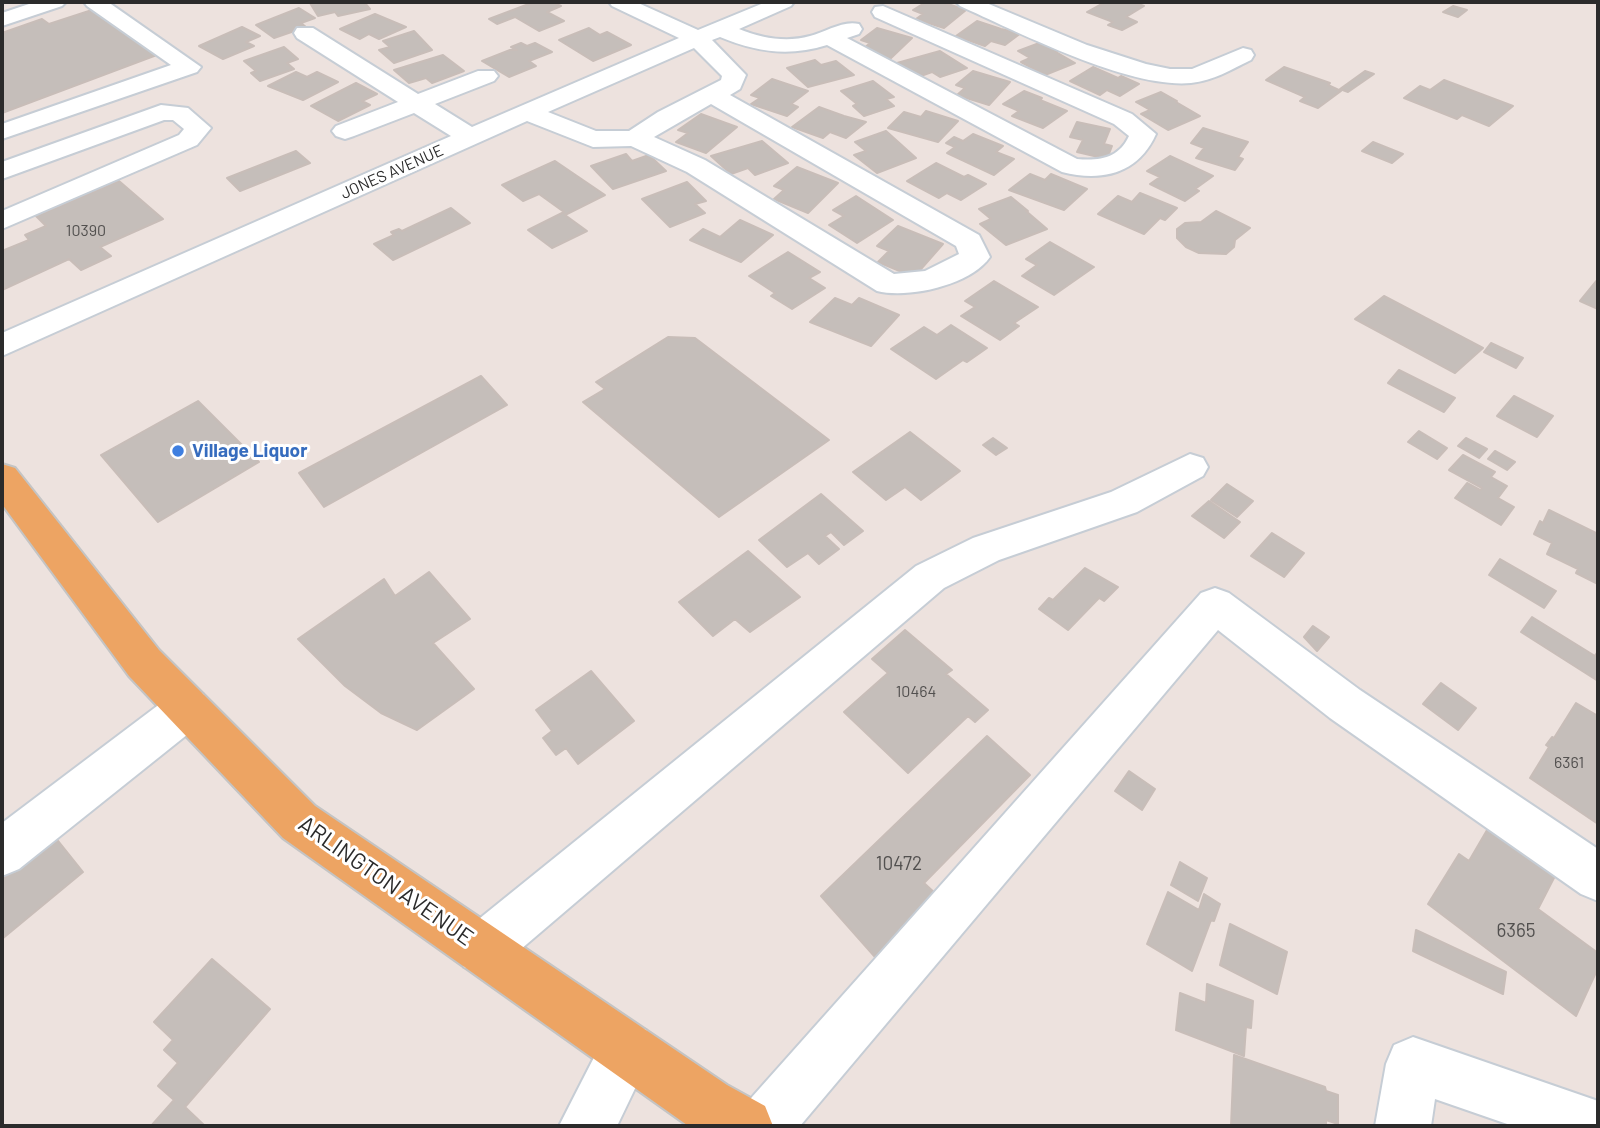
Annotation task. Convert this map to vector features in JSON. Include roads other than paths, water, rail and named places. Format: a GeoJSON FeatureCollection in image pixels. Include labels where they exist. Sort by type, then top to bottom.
{"type":"FeatureCollection","features":[{"type":"Feature","properties":{"kind":"main road","name":"ARLINGTON AVENUE"},"geometry":{"type":"LineString","coordinates":[[2,478],[144,663],[299,822],[707,1104],[745,1126]]}},
{"type":"Feature","properties":{"kind":"street"},"geometry":{"type":"LineString","coordinates":[[2,20],[55,2]]}},
{"type":"Feature","properties":{"kind":"street"},"geometry":{"type":"LineString","coordinates":[[2,132],[189,67],[94,2]]}},
{"type":"Feature","properties":{"kind":"street"},"geometry":{"type":"LineString","coordinates":[[619,2],[708,34],[757,45],[782,47],[848,30],[888,7],[1123,119],[1143,134],[1138,150],[1121,162],[1097,169],[1071,166],[828,37]]}},
{"type":"Feature","properties":{"kind":"street","name":"JONES AVENUE"},"geometry":{"type":"LineString","coordinates":[[2,345],[470,137],[785,2]]}},
{"type":"Feature","properties":{"kind":"street"},"geometry":{"type":"LineString","coordinates":[[967,2],[1068,45],[1164,76],[1193,76],[1243,55]]}},
{"type":"Feature","properties":{"kind":"street"},"geometry":{"type":"LineString","coordinates":[[305,33],[470,137]]}},
{"type":"Feature","properties":{"kind":"street"},"geometry":{"type":"LineString","coordinates":[[635,138],[667,117],[732,84],[734,75],[708,34]]}},
{"type":"Feature","properties":{"kind":"street"},"geometry":{"type":"LineString","coordinates":[[345,131],[486,76]]}},
{"type":"Feature","properties":{"kind":"street"},"geometry":{"type":"LineString","coordinates":[[527,113],[593,139],[635,138],[696,166],[888,284],[916,284],[953,272],[975,257],[969,240],[713,95]]}},
{"type":"Feature","properties":{"kind":"street"},"geometry":{"type":"LineString","coordinates":[[2,171],[161,112],[179,113],[198,128],[188,140],[2,221]]}},
{"type":"Feature","properties":{"kind":"street"},"geometry":{"type":"LineString","coordinates":[[482,949],[930,577],[986,549],[1124,502],[1190,467]]}},
{"type":"Feature","properties":{"kind":"street"},"geometry":{"type":"LineString","coordinates":[[764,1126],[1215,605],[1345,704],[1598,877]]}},
{"type":"Feature","properties":{"kind":"street"},"geometry":{"type":"LineString","coordinates":[[2,852],[188,708]]}},
{"type":"Feature","properties":{"kind":"street"},"geometry":{"type":"LineString","coordinates":[[587,1126],[627,1048]]}},
{"type":"Feature","properties":{"kind":"street"},"geometry":{"type":"LineString","coordinates":[[1403,1126],[1413,1064],[1592,1126]]}},
{"type":"Feature","properties":{"kind":"place","name":"Village Liquor"},"geometry":{"type":"Point","coordinates":[178,451]}}]}
